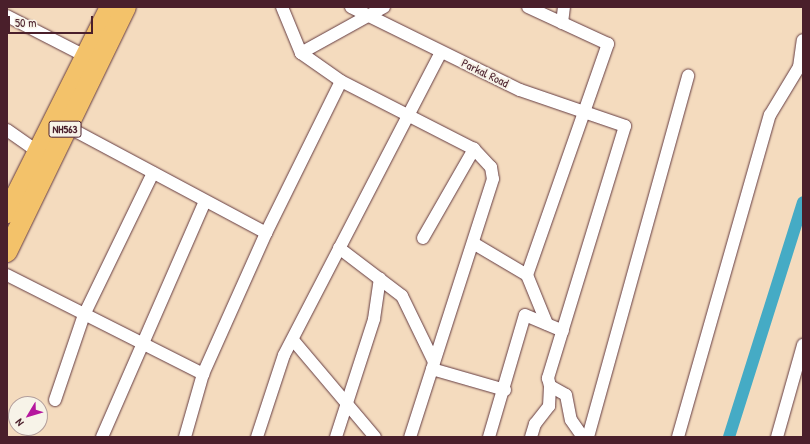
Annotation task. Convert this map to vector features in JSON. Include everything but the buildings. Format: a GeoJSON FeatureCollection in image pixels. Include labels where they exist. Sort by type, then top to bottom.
{"type":"FeatureCollection","features":[{"type":"Feature","properties":{"kind":"highway","name":"NH563"},"geometry":{"type":"LineString","coordinates":[[7,213],[110,7]]}},
{"type":"Feature","properties":{"kind":"highway","name":"NH563"},"geometry":{"type":"LineString","coordinates":[[7,252],[66,126],[126,7]]}},
{"type":"Feature","properties":{"kind":"street","name":"Parkal Road"},"geometry":{"type":"LineString","coordinates":[[351,7],[520,90],[625,126],[563,330]]}},
{"type":"Feature","properties":{"kind":"street"},"geometry":{"type":"LineString","coordinates":[[301,53],[384,7]]}},
{"type":"Feature","properties":{"kind":"street"},"geometry":{"type":"LineString","coordinates":[[527,275],[608,44],[528,7]]}},
{"type":"Feature","properties":{"kind":"street"},"geometry":{"type":"LineString","coordinates":[[562,23],[564,7]]}},
{"type":"Feature","properties":{"kind":"street"},"geometry":{"type":"LineString","coordinates":[[284,8],[301,53],[341,81],[409,114],[474,149],[491,167],[493,179],[410,437]]}},
{"type":"Feature","properties":{"kind":"street"},"geometry":{"type":"LineString","coordinates":[[7,16],[85,56]]}},
{"type":"Feature","properties":{"kind":"street"},"geometry":{"type":"LineString","coordinates":[[678,437],[770,115],[799,67],[803,40]]}},
{"type":"Feature","properties":{"kind":"street"},"geometry":{"type":"LineString","coordinates":[[257,437],[284,355],[441,52]]}},
{"type":"Feature","properties":{"kind":"street"},"geometry":{"type":"LineString","coordinates":[[588,437],[688,76]]}},
{"type":"Feature","properties":{"kind":"street"},"geometry":{"type":"LineString","coordinates":[[186,437],[203,374],[266,233],[341,81]]}},
{"type":"Feature","properties":{"kind":"street"},"geometry":{"type":"LineString","coordinates":[[66,126],[266,233]]}},
{"type":"Feature","properties":{"kind":"street"},"geometry":{"type":"LineString","coordinates":[[7,130],[38,151]]}},
{"type":"Feature","properties":{"kind":"street"},"geometry":{"type":"LineString","coordinates":[[423,238],[474,149]]}},
{"type":"Feature","properties":{"kind":"street"},"geometry":{"type":"LineString","coordinates":[[55,400],[84,315],[153,173]]}},
{"type":"Feature","properties":{"kind":"street"},"geometry":{"type":"LineString","coordinates":[[102,437],[141,344],[205,201]]}},
{"type":"Feature","properties":{"kind":"street"},"geometry":{"type":"LineString","coordinates":[[473,243],[527,275],[547,324]]}},
{"type":"Feature","properties":{"kind":"street"},"geometry":{"type":"LineString","coordinates":[[339,248],[402,296],[433,365],[505,390]]}},
{"type":"Feature","properties":{"kind":"street"},"geometry":{"type":"LineString","coordinates":[[7,275],[203,374]]}},
{"type":"Feature","properties":{"kind":"street"},"geometry":{"type":"LineString","coordinates":[[336,437],[374,319],[380,278]]}},
{"type":"Feature","properties":{"kind":"street"},"geometry":{"type":"LineString","coordinates":[[488,437],[505,390],[525,315],[563,330],[548,378],[550,386],[549,406],[535,424],[532,437]]}},
{"type":"Feature","properties":{"kind":"street"},"geometry":{"type":"LineString","coordinates":[[293,340],[375,437]]}},
{"type":"Feature","properties":{"kind":"street"},"geometry":{"type":"LineString","coordinates":[[777,437],[803,345]]}},
{"type":"Feature","properties":{"kind":"street"},"geometry":{"type":"LineString","coordinates":[[550,386],[566,395],[571,420],[583,437]]}},
{"type":"Feature","properties":{"kind":"waterway"},"geometry":{"type":"LineString","coordinates":[[729,437],[803,202]]}}]}
